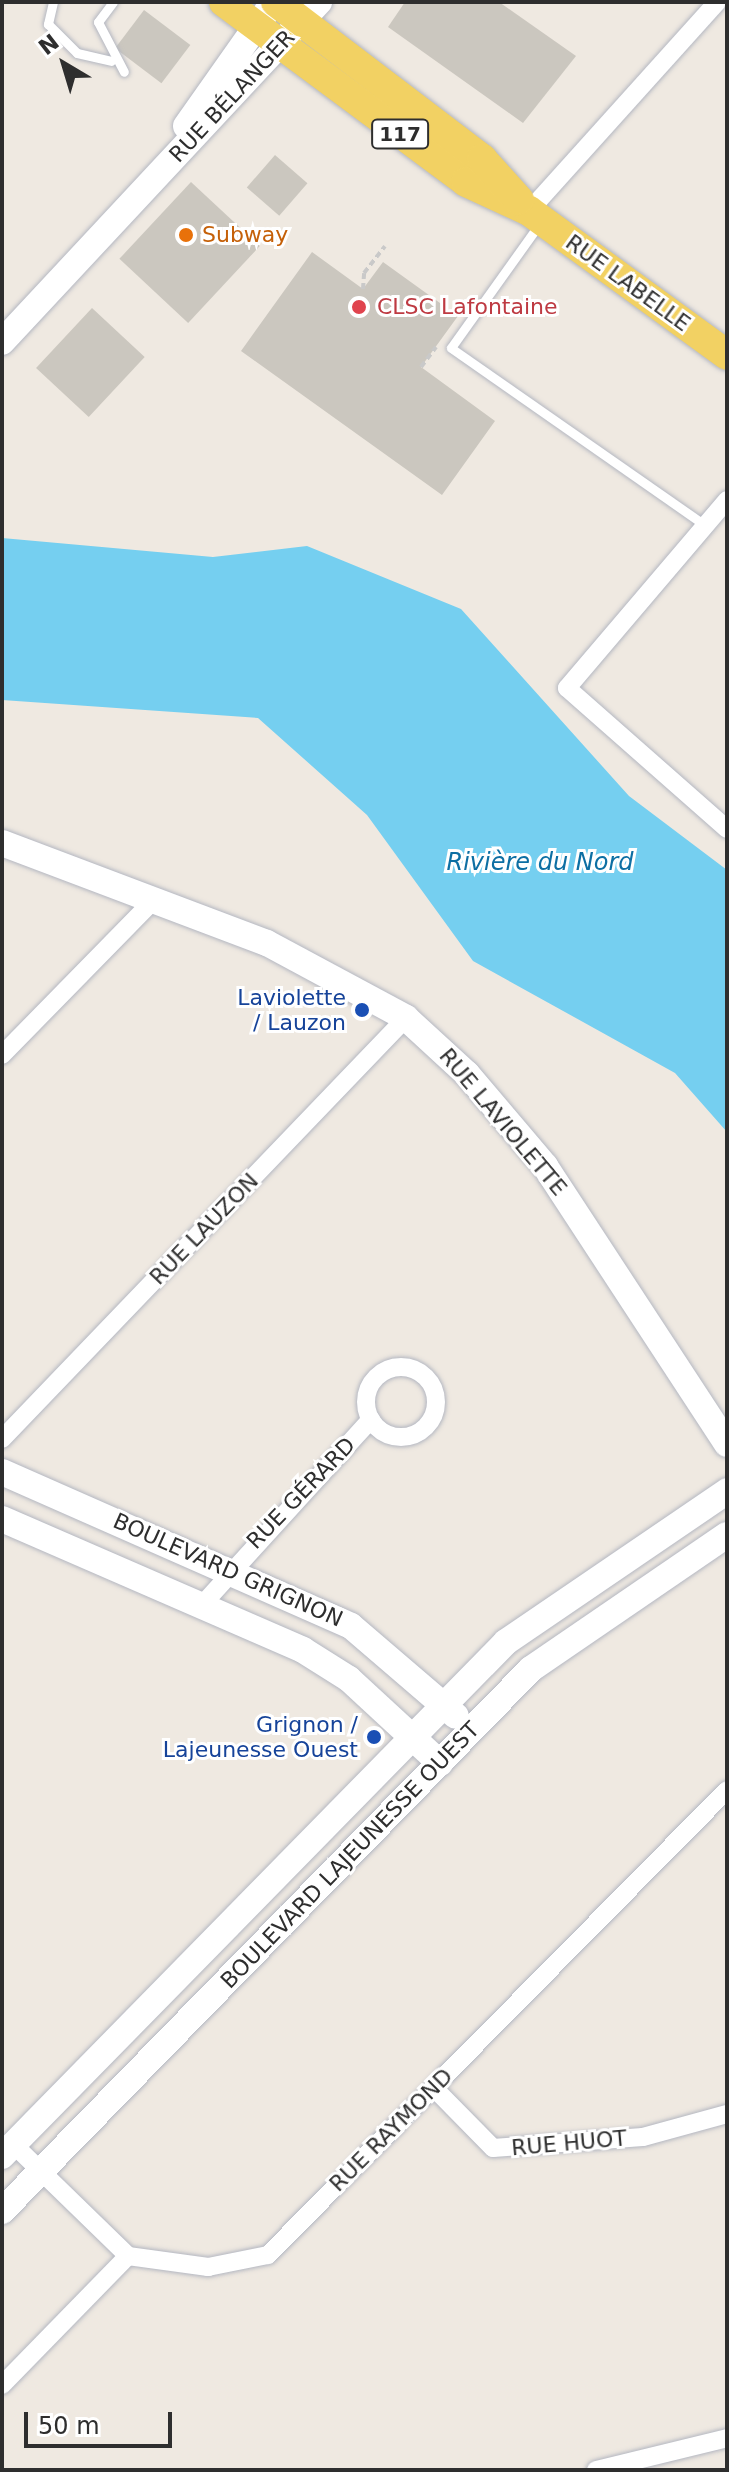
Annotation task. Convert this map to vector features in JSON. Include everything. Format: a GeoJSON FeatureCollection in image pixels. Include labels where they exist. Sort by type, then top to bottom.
{"type":"FeatureCollection","features":[{"type":"Feature","properties":{"kind":"main road","name":"117"},"geometry":{"type":"LineString","coordinates":[[224,2],[279,45]]}},
{"type":"Feature","properties":{"kind":"main road","name":"117"},"geometry":{"type":"LineString","coordinates":[[275,2],[310,12]]}},
{"type":"Feature","properties":{"kind":"main road","name":"RUE LABELLE"},"geometry":{"type":"LineString","coordinates":[[310,12],[482,159],[535,216]]}},
{"type":"Feature","properties":{"kind":"main road","name":"RUE LABELLE"},"geometry":{"type":"LineString","coordinates":[[279,45],[466,182],[535,216],[727,355]]}},
{"type":"Feature","properties":{"kind":"street","name":"RUE BÉLANGER"},"geometry":{"type":"LineString","coordinates":[[144,189],[254,25],[275,2]]}},
{"type":"Feature","properties":{"kind":"street"},"geometry":{"type":"LineString","coordinates":[[535,216],[717,2]]}},
{"type":"Feature","properties":{"kind":"street","name":"RUE BÉLANGER"},"geometry":{"type":"LineString","coordinates":[[2,342],[310,12]]}},
{"type":"Feature","properties":{"kind":"street"},"geometry":{"type":"LineString","coordinates":[[727,500],[567,688],[727,829]]}},
{"type":"Feature","properties":{"kind":"street","name":"RUE LAVIOLETTE"},"geometry":{"type":"LineString","coordinates":[[2,843],[150,904],[267,943],[406,1018],[467,1074],[545,1166],[727,1444]]}},
{"type":"Feature","properties":{"kind":"street"},"geometry":{"type":"LineString","coordinates":[[2,1055],[150,904]]}},
{"type":"Feature","properties":{"kind":"street","name":"RUE LAUZON"},"geometry":{"type":"LineString","coordinates":[[2,1439],[406,1018]]}},
{"type":"Feature","properties":{"kind":"street","name":"RUE GÉRARD"},"geometry":{"type":"LineString","coordinates":[[202,1605],[231,1569],[371,1419]]}},
{"type":"Feature","properties":{"kind":"street","name":"BOULEVARD GRIGNON"},"geometry":{"type":"LineString","coordinates":[[2,1472],[231,1569],[351,1626],[472,1730]]}},
{"type":"Feature","properties":{"kind":"street","name":"BOULEVARD LAJEUNESSE OUEST"},"geometry":{"type":"LineString","coordinates":[[8,2150],[412,1736],[526,1625],[727,1491]]}},
{"type":"Feature","properties":{"kind":"street","name":"BOULEVARD GRIGNON"},"geometry":{"type":"LineString","coordinates":[[2,1519],[327,1663],[440,1763]]}},
{"type":"Feature","properties":{"kind":"street","name":"BOULEVARD LAJEUNESSE OUEST"},"geometry":{"type":"LineString","coordinates":[[2,2211],[557,1647],[727,1535]]}},
{"type":"Feature","properties":{"kind":"street","name":"RUE RAYMOND"},"geometry":{"type":"LineString","coordinates":[[128,2256],[208,2267],[268,2255],[727,1790]]}},
{"type":"Feature","properties":{"kind":"street","name":"RUE HUOT"},"geometry":{"type":"LineString","coordinates":[[434,2088],[493,2148],[643,2137],[727,2114]]}},
{"type":"Feature","properties":{"kind":"street"},"geometry":{"type":"LineString","coordinates":[[2,2385],[128,2256],[41,2171],[8,2150]]}},
{"type":"Feature","properties":{"kind":"street"},"geometry":{"type":"LineString","coordinates":[[596,2470],[727,2438]]}},
{"type":"Feature","properties":{"kind":"lane"},"geometry":{"type":"LineString","coordinates":[[53,2],[48,24],[77,53],[111,61]]}},
{"type":"Feature","properties":{"kind":"lane"},"geometry":{"type":"LineString","coordinates":[[113,2],[98,22],[124,72]]}},
{"type":"Feature","properties":{"kind":"lane"},"geometry":{"type":"LineString","coordinates":[[535,216],[451,348],[705,525]]}},
{"type":"Feature","properties":{"kind":"path"},"geometry":{"type":"LineString","coordinates":[[363,289],[364,273],[385,246]]}},
{"type":"Feature","properties":{"kind":"water","name":"Rivière du Nord"},"geometry":{"type":"Polygon","coordinates":[[[2,538],[213,557],[307,546],[461,609],[629,796],[727,870],[727,1132],[675,1073],[473,961],[367,815],[258,718],[2,700],[2,538]]]}},
{"type":"Feature","properties":{"kind":"building"},"geometry":{"type":"Polygon","coordinates":[[[405,2],[499,2],[576,56],[523,123],[388,27],[405,2]]]}},
{"type":"Feature","properties":{"kind":"building"},"geometry":{"type":"Polygon","coordinates":[[[144,10],[190,45],[161,83],[115,48],[144,10]]]}},
{"type":"Feature","properties":{"kind":"building"},"geometry":{"type":"Polygon","coordinates":[[[275,155],[307,183],[279,216],[247,187],[275,155]]]}},
{"type":"Feature","properties":{"kind":"building"},"geometry":{"type":"Polygon","coordinates":[[[191,182],[260,246],[188,323],[119,259],[191,182]]]}},
{"type":"Feature","properties":{"kind":"building"},"geometry":{"type":"Polygon","coordinates":[[[312,252],[363,289],[383,262],[458,316],[421,367],[495,421],[442,495],[241,351],[312,252]]]}},
{"type":"Feature","properties":{"kind":"building"},"geometry":{"type":"Polygon","coordinates":[[[92,308],[145,357],[89,417],[36,368],[92,308]]]}},
{"type":"Feature","properties":{"kind":"place","name":"Subway"},"geometry":{"type":"Point","coordinates":[186,235]}},
{"type":"Feature","properties":{"kind":"place","name":"CLSC Lafontaine"},"geometry":{"type":"Point","coordinates":[359,307]}},
{"type":"Feature","properties":{"kind":"place","name":"Laviolette / Lauzon"},"geometry":{"type":"Point","coordinates":[362,1010]}},
{"type":"Feature","properties":{"kind":"place","name":"Grignon / Lajeunesse Ouest"},"geometry":{"type":"Point","coordinates":[374,1737]}}]}
